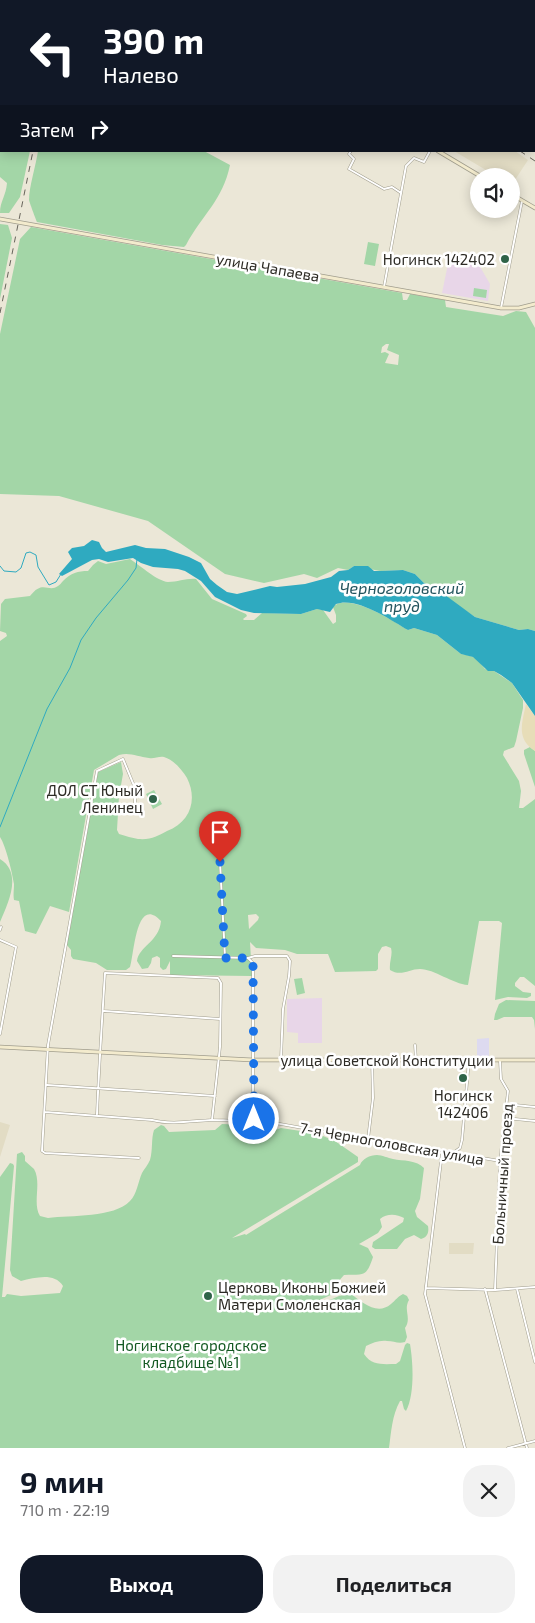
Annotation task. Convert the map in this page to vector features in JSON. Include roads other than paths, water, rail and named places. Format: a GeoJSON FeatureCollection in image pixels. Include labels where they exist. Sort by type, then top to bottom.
{"type":"FeatureCollection","features":[{"type":"Feature","properties":{"kind":"street"},"geometry":{"type":"LineString","coordinates":[[350,152],[349,154],[354,159],[348,169],[384,189],[392,187],[401,193]]}},
{"type":"Feature","properties":{"kind":"street"},"geometry":{"type":"LineString","coordinates":[[384,287],[406,166],[414,158],[422,161],[425,160],[429,152]]}},
{"type":"Feature","properties":{"kind":"street"},"geometry":{"type":"LineString","coordinates":[[440,152],[470,170]]}},
{"type":"Feature","properties":{"kind":"street"},"geometry":{"type":"LineString","coordinates":[[501,308],[522,201],[535,208]]}},
{"type":"Feature","properties":{"kind":"street","name":"улица Чапаева"},"geometry":{"type":"LineString","coordinates":[[0,219],[501,308],[519,308],[535,304]]}},
{"type":"Feature","properties":{"kind":"street"},"geometry":{"type":"LineString","coordinates":[[135,805],[135,788],[123,759],[97,771],[47,1050],[42,1151],[45,1153],[139,1158]]}},
{"type":"Feature","properties":{"kind":"street"},"geometry":{"type":"LineString","coordinates":[[220,862],[225,958]]}},
{"type":"Feature","properties":{"kind":"street"},"geometry":{"type":"LineString","coordinates":[[0,940],[16,947],[0,1034]]}},
{"type":"Feature","properties":{"kind":"street"},"geometry":{"type":"LineString","coordinates":[[173,956],[248,958],[286,955],[290,958],[281,1029],[280,1060]]}},
{"type":"Feature","properties":{"kind":"street"},"geometry":{"type":"LineString","coordinates":[[248,958],[253,963],[254,1119]]}},
{"type":"Feature","properties":{"kind":"street"},"geometry":{"type":"LineString","coordinates":[[58,960],[62,961]]}},
{"type":"Feature","properties":{"kind":"street"},"geometry":{"type":"LineString","coordinates":[[97,1115],[105,973],[218,978],[221,983],[220,1019],[212,1120]]}},
{"type":"Feature","properties":{"kind":"street"},"geometry":{"type":"LineString","coordinates":[[104,1011],[220,1019]]}},
{"type":"Feature","properties":{"kind":"street"},"geometry":{"type":"LineString","coordinates":[[416,1045],[416,1060]]}},
{"type":"Feature","properties":{"kind":"street","name":"улица Советской Конституции"},"geometry":{"type":"LineString","coordinates":[[0,1047],[253,1060],[535,1060]]}},
{"type":"Feature","properties":{"kind":"street"},"geometry":{"type":"LineString","coordinates":[[368,1139],[373,1098],[372,1060]]}},
{"type":"Feature","properties":{"kind":"street"},"geometry":{"type":"LineString","coordinates":[[453,1153],[460,1148],[462,1140],[469,1060]]}},
{"type":"Feature","properties":{"kind":"street","name":"Больничный проезд"},"geometry":{"type":"LineString","coordinates":[[494,1290],[500,1161],[508,1091],[501,1079],[500,1060]]}},
{"type":"Feature","properties":{"kind":"street"},"geometry":{"type":"LineString","coordinates":[[46,1085],[215,1096]]}},
{"type":"Feature","properties":{"kind":"street"},"geometry":{"type":"LineString","coordinates":[[506,1104],[535,1107]]}},
{"type":"Feature","properties":{"kind":"street","name":"7-я Черноголовская улица"},"geometry":{"type":"LineString","coordinates":[[45,1112],[161,1122],[244,1121],[254,1119],[442,1153],[453,1153],[500,1161]]}},
{"type":"Feature","properties":{"kind":"street"},"geometry":{"type":"LineString","coordinates":[[505,1118],[535,1121]]}},
{"type":"Feature","properties":{"kind":"street"},"geometry":{"type":"LineString","coordinates":[[442,1153],[426,1288],[428,1306],[465,1448]]}},
{"type":"Feature","properties":{"kind":"street"},"geometry":{"type":"LineString","coordinates":[[426,1288],[494,1290],[535,1286]]}},
{"type":"Feature","properties":{"kind":"street"},"geometry":{"type":"LineString","coordinates":[[517,1288],[535,1362]]}},
{"type":"Feature","properties":{"kind":"street"},"geometry":{"type":"LineString","coordinates":[[485,1289],[527,1448]]}},
{"type":"Feature","properties":{"kind":"street"},"geometry":{"type":"LineString","coordinates":[[508,1448],[535,1441]]}},
{"type":"Feature","properties":{"kind":"water","name":"Черноголовский пруд"},"geometry":{"type":"Polygon","coordinates":[[[92,540],[99,542],[106,552],[135,545],[146,548],[165,549],[189,557],[201,563],[210,579],[217,585],[227,592],[237,594],[270,586],[305,584],[331,577],[339,571],[348,570],[354,566],[368,566],[374,571],[403,570],[415,574],[424,583],[437,589],[475,617],[519,630],[528,629],[535,631],[535,716],[512,683],[494,671],[488,671],[473,657],[461,654],[437,635],[414,628],[408,630],[373,610],[353,603],[344,602],[336,604],[330,612],[317,609],[301,614],[254,613],[241,610],[215,597],[201,581],[185,571],[153,567],[133,558],[108,562],[99,559],[92,560],[62,576],[59,574],[72,559],[68,552],[72,548],[84,546],[92,540]]]}},
{"type":"Feature","properties":{"kind":"waterway"},"geometry":{"type":"LineString","coordinates":[[0,566],[4,571],[16,572],[21,568],[26,553],[30,552],[36,555],[38,567],[49,585],[56,582],[61,574]]}},
{"type":"Feature","properties":{"kind":"waterway"},"geometry":{"type":"LineString","coordinates":[[0,827],[47,709],[70,668],[81,640],[96,618],[128,580],[136,568],[137,559]]}},
{"type":"Feature","properties":{"kind":"railway"},"geometry":{"type":"LineString","coordinates":[[0,313],[33,152]]}},
{"type":"Feature","properties":{"kind":"railway"},"geometry":{"type":"LineString","coordinates":[[522,152],[535,161]]}},
{"type":"Feature","properties":{"kind":"place","name":"Ногинск 142402"},"geometry":{"type":"Point","coordinates":[505,259]}},
{"type":"Feature","properties":{"kind":"place","name":"ДОЛ СТ Юный Ленинец"},"geometry":{"type":"Point","coordinates":[153,799]}},
{"type":"Feature","properties":{"kind":"place","name":"Ногинск 142406"},"geometry":{"type":"Point","coordinates":[463,1078]}},
{"type":"Feature","properties":{"kind":"place","name":"Церковь Иконы Божией Матери Смоленская"},"geometry":{"type":"Point","coordinates":[208,1296]}},
{"type":"Feature","properties":{"kind":"park label","name":"Ногинское городское кладбище №1"},"geometry":{"type":"Point","coordinates":[191,1354]}}]}
